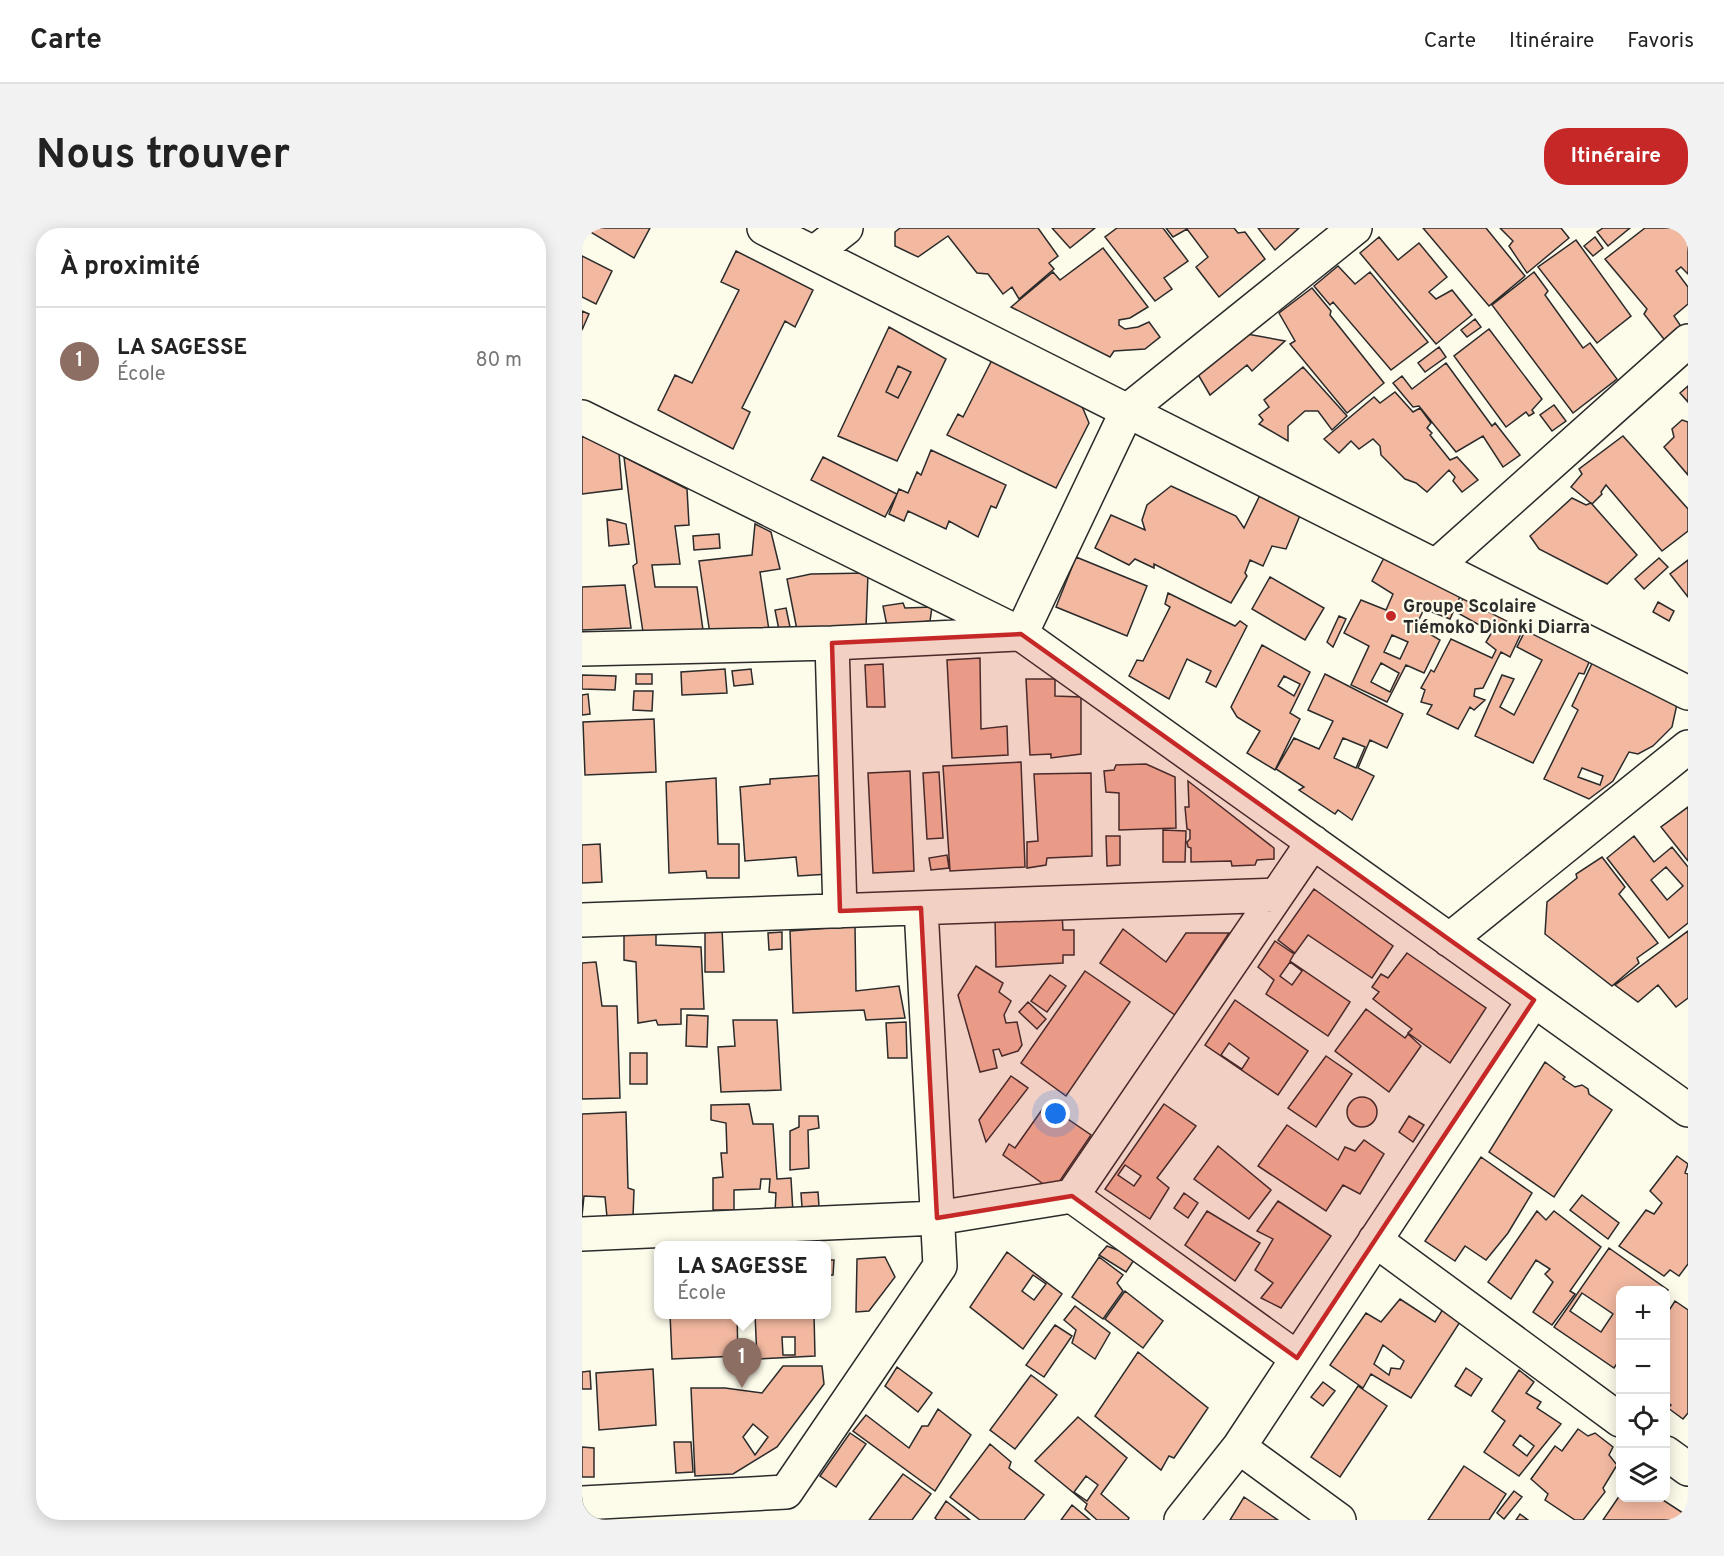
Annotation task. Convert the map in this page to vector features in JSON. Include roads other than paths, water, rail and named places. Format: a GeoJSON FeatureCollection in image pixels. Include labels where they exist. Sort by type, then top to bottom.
{"type":"FeatureCollection","features":[{"type":"Feature","properties":{"kind":"street"},"geometry":{"type":"LineString","coordinates":[[764,228],[1688,693]]}},
{"type":"Feature","properties":{"kind":"street"},"geometry":{"type":"LineString","coordinates":[[814,253],[846,228]]}},
{"type":"Feature","properties":{"kind":"street"},"geometry":{"type":"LineString","coordinates":[[1021,634],[1127,411],[1355,228]]}},
{"type":"Feature","properties":{"kind":"street"},"geometry":{"type":"LineString","coordinates":[[1436,566],[1688,341]]}},
{"type":"Feature","properties":{"kind":"street"},"geometry":{"type":"LineString","coordinates":[[582,417],[1021,634],[1688,1110]]}},
{"type":"Feature","properties":{"kind":"street"},"geometry":{"type":"LineString","coordinates":[[582,649],[832,643],[1021,634]]}},
{"type":"Feature","properties":{"kind":"street"},"geometry":{"type":"LineString","coordinates":[[832,643],[840,911]]}},
{"type":"Feature","properties":{"kind":"street"},"geometry":{"type":"LineString","coordinates":[[1449,939],[1688,747]]}},
{"type":"Feature","properties":{"kind":"street"},"geometry":{"type":"LineString","coordinates":[[1072,1197],[1312,842]]}},
{"type":"Feature","properties":{"kind":"street"},"geometry":{"type":"LineString","coordinates":[[582,920],[1276,895]]}},
{"type":"Feature","properties":{"kind":"street"},"geometry":{"type":"LineString","coordinates":[[582,1503],[786,1492],[940,1266],[921,908]]}},
{"type":"Feature","properties":{"kind":"street"},"geometry":{"type":"LineString","coordinates":[[1181,1520],[1239,1447],[1534,999]]}},
{"type":"Feature","properties":{"kind":"street"},"geometry":{"type":"LineString","coordinates":[[582,1234],[937,1218],[1072,1197],[1297,1358]]}},
{"type":"Feature","properties":{"kind":"street"},"geometry":{"type":"LineString","coordinates":[[1375,1240],[1616,1417]]}},
{"type":"Feature","properties":{"kind":"street"},"geometry":{"type":"LineString","coordinates":[[1239,1447],[1339,1520]]}},
{"type":"Feature","properties":{"kind":"street"},"geometry":{"type":"LineString","coordinates":[[1670,1456],[1688,1469]]}},
{"type":"Feature","properties":{"kind":"place","name":"Groupe Scolaire Tiémoko Dionki Diarra"},"geometry":{"type":"Point","coordinates":[1391,616]}},
{"type":"Feature","properties":{"kind":"place","name":"LA SAGESSE"},"geometry":{"type":"Point","coordinates":[742,1388]}}]}
